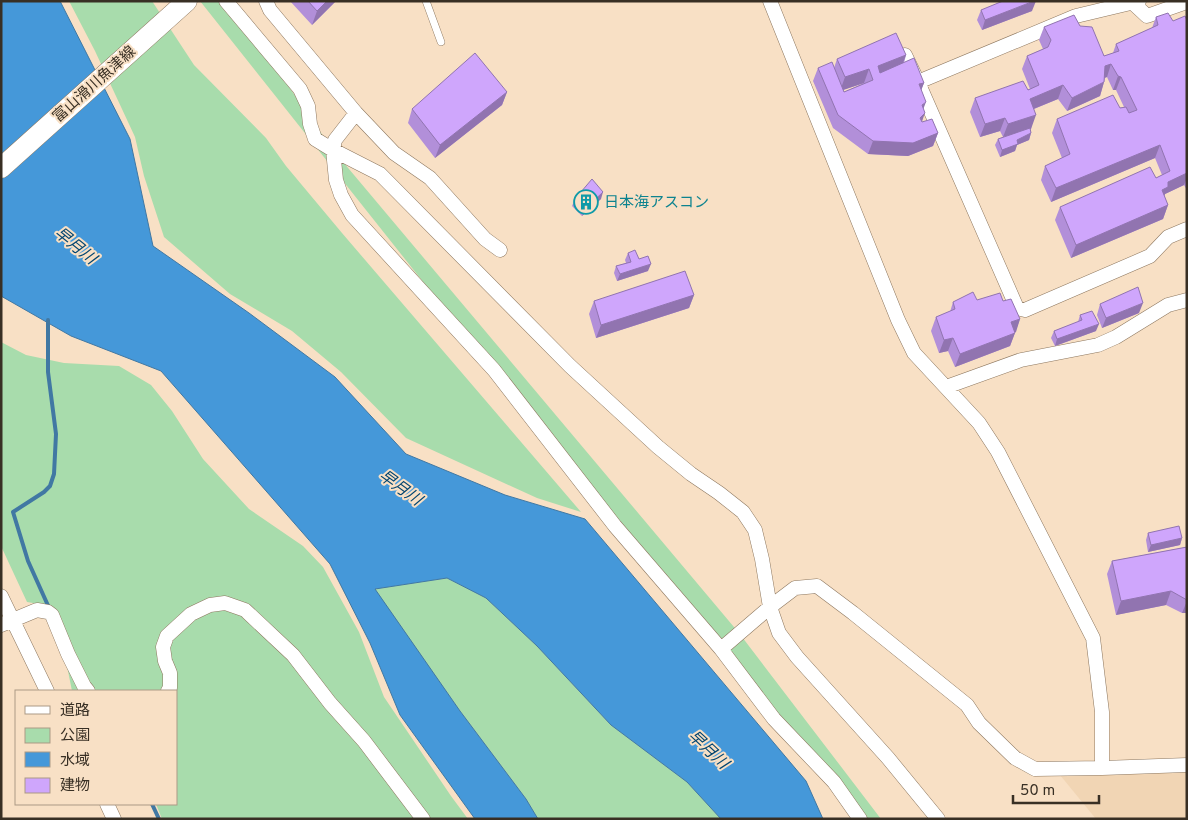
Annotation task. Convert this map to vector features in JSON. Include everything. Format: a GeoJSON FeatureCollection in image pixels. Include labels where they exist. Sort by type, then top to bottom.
{"type":"FeatureCollection","features":[{"type":"Feature","properties":{"kind":"main road","name":"富山滑川魚津線"},"geometry":{"type":"LineString","coordinates":[[1,168],[187,1]]}},
{"type":"Feature","properties":{"kind":"street"},"geometry":{"type":"LineString","coordinates":[[226,1],[300,89],[308,106],[310,124],[315,139],[380,174],[570,366],[658,447],[743,512],[755,530],[762,558],[770,607],[779,633],[797,657],[888,758],[938,819]]}},
{"type":"Feature","properties":{"kind":"street"},"geometry":{"type":"LineString","coordinates":[[266,1],[270,10],[356,113],[394,153],[430,178],[485,239],[500,250]]}},
{"type":"Feature","properties":{"kind":"street"},"geometry":{"type":"LineString","coordinates":[[770,1],[898,320],[914,353],[979,423],[998,452],[1093,638],[1102,712],[1102,768]]}},
{"type":"Feature","properties":{"kind":"street"},"geometry":{"type":"LineString","coordinates":[[918,82],[1076,16],[1136,2],[1147,16],[1187,2]]}},
{"type":"Feature","properties":{"kind":"street"},"geometry":{"type":"LineString","coordinates":[[905,55],[1017,308],[1025,310],[1150,256],[1168,237],[1187,229]]}},
{"type":"Feature","properties":{"kind":"street"},"geometry":{"type":"LineString","coordinates":[[356,113],[335,140],[333,150],[336,180],[341,195],[352,215],[494,370],[615,526],[721,649],[774,719],[834,782],[860,819]]}},
{"type":"Feature","properties":{"kind":"street"},"geometry":{"type":"LineString","coordinates":[[946,387],[1022,360],[1098,345],[1116,337],[1168,305],[1187,300]]}},
{"type":"Feature","properties":{"kind":"street"},"geometry":{"type":"LineString","coordinates":[[721,649],[770,607],[796,588],[817,586],[967,705],[979,723],[1015,758],[1035,769],[1187,765]]}},
{"type":"Feature","properties":{"kind":"street"},"geometry":{"type":"LineString","coordinates":[[1,596],[7,622],[46,690]]}},
{"type":"Feature","properties":{"kind":"street"},"geometry":{"type":"LineString","coordinates":[[169,690],[170,673],[165,661],[163,647],[167,636],[191,614],[210,605],[226,603],[245,610],[293,655],[330,703],[370,748],[424,819]]}},
{"type":"Feature","properties":{"kind":"street"},"geometry":{"type":"LineString","coordinates":[[7,622],[37,610],[48,612],[52,615],[76,670],[87,690]]}},
{"type":"Feature","properties":{"kind":"street"},"geometry":{"type":"LineString","coordinates":[[107,805],[114,819]]}},
{"type":"Feature","properties":{"kind":"lane"},"geometry":{"type":"LineString","coordinates":[[426,1],[441,42]]}},
{"type":"Feature","properties":{"kind":"shaded area"},"geometry":{"type":"Polygon","coordinates":[[[1187,770],[1187,819],[1096,819],[1060,775],[1187,770]]]}},
{"type":"Feature","properties":{"kind":"green space"},"geometry":{"type":"Polygon","coordinates":[[[69,1],[152,1],[194,65],[266,138],[286,166],[342,233],[581,512],[537,498],[406,438],[341,372],[292,331],[230,294],[164,237],[144,176],[135,137],[95,51],[69,1]]]}},
{"type":"Feature","properties":{"kind":"green space"},"geometry":{"type":"Polygon","coordinates":[[[200,1],[229,1],[333,150],[739,633],[881,819],[855,819],[846,799],[505,385],[200,1]]]}},
{"type":"Feature","properties":{"kind":"green space"},"geometry":{"type":"Polygon","coordinates":[[[1,342],[26,355],[64,363],[119,366],[151,385],[172,411],[203,459],[249,509],[303,546],[323,567],[359,632],[384,697],[468,819],[162,819],[156,805],[178,805],[178,690],[72,690],[56,611],[39,604],[27,602],[1,546],[1,342]]]}},
{"type":"Feature","properties":{"kind":"green space"},"geometry":{"type":"Polygon","coordinates":[[[447,578],[486,598],[537,646],[611,725],[687,782],[721,819],[538,819],[526,799],[460,711],[374,589],[447,578]]]}},
{"type":"Feature","properties":{"kind":"water","name":"早月川"},"geometry":{"type":"Polygon","coordinates":[[[1,1],[60,1],[130,139],[153,246],[249,313],[335,377],[406,454],[505,495],[585,519],[806,781],[823,819],[721,819],[687,782],[611,725],[537,646],[486,598],[447,578],[375,589],[460,711],[526,799],[538,819],[475,819],[400,715],[370,643],[330,564],[161,371],[71,336],[1,296],[1,1]]]}},
{"type":"Feature","properties":{"kind":"building"},"geometry":{"type":"Polygon","coordinates":[[[308,1],[327,1],[317,11],[308,1]]]}},
{"type":"Feature","properties":{"kind":"building"},"geometry":{"type":"Polygon","coordinates":[[[1003,1],[1034,1],[985,20],[981,10],[1003,1]]]}},
{"type":"Feature","properties":{"kind":"building"},"geometry":{"type":"Polygon","coordinates":[[[1168,13],[1173,21],[1185,16],[1187,20],[1187,173],[1168,182],[1168,187],[1162,190],[1168,205],[1076,245],[1060,207],[1150,167],[1156,178],[1170,171],[1160,145],[1056,188],[1045,166],[1070,154],[1057,119],[1113,95],[1120,108],[1126,107],[1129,113],[1137,110],[1121,77],[1118,76],[1111,64],[1105,66],[1104,82],[1072,98],[1063,85],[1030,99],[1036,115],[1008,124],[1005,118],[985,124],[975,98],[1023,81],[1028,90],[1039,85],[1027,56],[1048,47],[1051,40],[1044,27],[1074,15],[1080,26],[1092,27],[1104,56],[1119,51],[1116,44],[1158,25],[1156,17],[1168,13]]]}},
{"type":"Feature","properties":{"kind":"building"},"geometry":{"type":"Polygon","coordinates":[[[896,33],[906,55],[878,66],[880,73],[914,58],[924,83],[919,84],[926,102],[922,105],[925,113],[920,118],[922,122],[932,119],[938,133],[913,143],[873,141],[838,115],[818,68],[832,62],[844,92],[873,80],[869,69],[845,77],[837,59],[896,33]]]}},
{"type":"Feature","properties":{"kind":"building"},"geometry":{"type":"Polygon","coordinates":[[[475,53],[507,92],[440,145],[412,109],[475,53]]]}},
{"type":"Feature","properties":{"kind":"building"},"geometry":{"type":"Polygon","coordinates":[[[1030,128],[1031,133],[1017,140],[1018,144],[1002,150],[998,139],[1030,128]]]}},
{"type":"Feature","properties":{"kind":"building"},"geometry":{"type":"Polygon","coordinates":[[[592,179],[603,192],[585,209],[575,199],[592,179]]]}},
{"type":"Feature","properties":{"kind":"building"},"geometry":{"type":"Polygon","coordinates":[[[635,250],[639,259],[648,256],[651,264],[620,274],[616,266],[631,262],[628,253],[635,250]]]}},
{"type":"Feature","properties":{"kind":"building"},"geometry":{"type":"Polygon","coordinates":[[[685,271],[694,295],[601,325],[594,301],[685,271]]]}},
{"type":"Feature","properties":{"kind":"building"},"geometry":{"type":"Polygon","coordinates":[[[1138,287],[1143,303],[1106,318],[1100,304],[1138,287]]]}},
{"type":"Feature","properties":{"kind":"building"},"geometry":{"type":"Polygon","coordinates":[[[973,292],[977,300],[1000,293],[1003,301],[1011,299],[1020,319],[1011,322],[1015,333],[960,354],[953,338],[944,340],[936,317],[955,309],[953,302],[973,292]]]}},
{"type":"Feature","properties":{"kind":"building"},"geometry":{"type":"Polygon","coordinates":[[[1092,311],[1099,324],[1057,339],[1054,331],[1082,320],[1080,315],[1092,311]]]}},
{"type":"Feature","properties":{"kind":"building"},"geometry":{"type":"Polygon","coordinates":[[[1179,526],[1182,538],[1151,545],[1148,533],[1179,526]]]}},
{"type":"Feature","properties":{"kind":"building"},"geometry":{"type":"Polygon","coordinates":[[[1187,547],[1187,600],[1171,591],[1121,601],[1112,561],[1187,547]]]}},
{"type":"Feature","properties":{"kind":"waterway"},"geometry":{"type":"LineString","coordinates":[[48,320],[48,372],[56,434],[54,474],[50,486],[44,492],[13,512],[28,561],[50,610]]}},
{"type":"Feature","properties":{"kind":"waterway"},"geometry":{"type":"LineString","coordinates":[[152,805],[159,819]]}},
{"type":"Feature","properties":{"kind":"place","name":"日本海アスコン"},"geometry":{"type":"Point","coordinates":[586,202]}}]}
